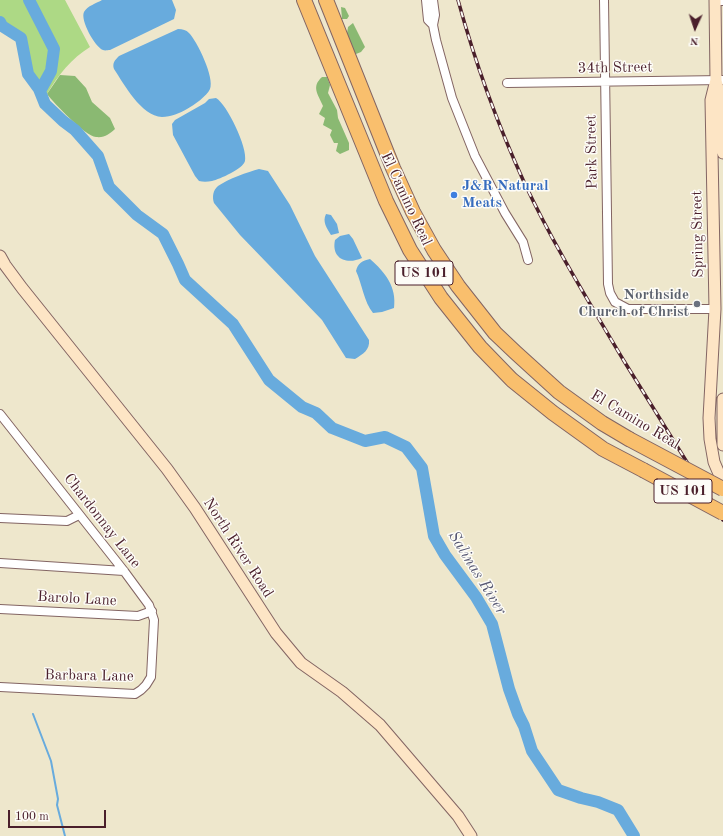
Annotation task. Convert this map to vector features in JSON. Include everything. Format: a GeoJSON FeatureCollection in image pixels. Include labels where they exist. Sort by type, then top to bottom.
{"type":"FeatureCollection","features":[{"type":"Feature","properties":{"kind":"highway","name":"El Camino Real"},"geometry":{"type":"LineString","coordinates":[[304,0],[386,201],[410,250],[441,298],[480,347],[512,380],[552,413],[603,448],[723,512]]}},
{"type":"Feature","properties":{"kind":"highway","name":"El Camino Real"},"geometry":{"type":"LineString","coordinates":[[326,0],[393,168],[413,212],[434,250],[458,286],[495,333],[559,392],[602,423],[723,489]]}},
{"type":"Feature","properties":{"kind":"main road","name":"Spring Street"},"geometry":{"type":"LineString","coordinates":[[718,1],[723,153]]}},
{"type":"Feature","properties":{"kind":"main road","name":"Spring Street"},"geometry":{"type":"LineString","coordinates":[[720,80],[711,100],[719,309],[709,418],[714,462],[723,483]]}},
{"type":"Feature","properties":{"kind":"main road","name":"North River Road"},"geometry":{"type":"LineString","coordinates":[[0,256],[22,288],[171,475],[195,508],[276,634],[301,663],[342,692],[380,724],[458,816],[471,836]]}},
{"type":"Feature","properties":{"kind":"main road"},"geometry":{"type":"LineString","coordinates":[[723,399],[723,444]]}},
{"type":"Feature","properties":{"kind":"street"},"geometry":{"type":"LineString","coordinates":[[426,0],[428,20],[433,25]]}},
{"type":"Feature","properties":{"kind":"street"},"geometry":{"type":"LineString","coordinates":[[433,0],[435,15],[433,25],[452,98],[475,156],[505,213],[523,242],[528,260]]}},
{"type":"Feature","properties":{"kind":"street","name":"Park Street"},"geometry":{"type":"LineString","coordinates":[[604,0],[608,284],[610,293],[615,302],[628,309],[719,309]]}},
{"type":"Feature","properties":{"kind":"street","name":"34th Street"},"geometry":{"type":"LineString","coordinates":[[507,83],[720,80]]}},
{"type":"Feature","properties":{"kind":"street","name":"Chardonnay Lane"},"geometry":{"type":"LineString","coordinates":[[0,414],[3,424],[79,515],[149,605],[154,620],[152,656]]}},
{"type":"Feature","properties":{"kind":"street"},"geometry":{"type":"LineString","coordinates":[[0,518],[67,521],[79,515]]}},
{"type":"Feature","properties":{"kind":"street"},"geometry":{"type":"LineString","coordinates":[[0,563],[124,571]]}},
{"type":"Feature","properties":{"kind":"street","name":"Barolo Lane"},"geometry":{"type":"LineString","coordinates":[[0,609],[138,616],[152,611]]}},
{"type":"Feature","properties":{"kind":"street","name":"Barbara Lane"},"geometry":{"type":"LineString","coordinates":[[0,687],[135,694],[146,685],[150,676],[152,656]]}},
{"type":"Feature","properties":{"kind":"green space"},"geometry":{"type":"Polygon","coordinates":[[[0,0],[65,0],[90,47],[77,56],[66,68],[47,94],[31,72],[23,35],[6,23],[0,16],[0,0]]]}},
{"type":"Feature","properties":{"kind":"green space"},"geometry":{"type":"Polygon","coordinates":[[[341,7],[345,8],[349,16],[347,19],[342,19],[341,7]]]}},
{"type":"Feature","properties":{"kind":"green space"},"geometry":{"type":"Polygon","coordinates":[[[353,23],[365,47],[361,52],[356,54],[347,49],[348,27],[353,23]]]}},
{"type":"Feature","properties":{"kind":"green space"},"geometry":{"type":"Polygon","coordinates":[[[60,75],[75,76],[86,88],[92,102],[110,118],[115,129],[109,134],[96,137],[85,131],[70,118],[47,94],[60,75]]]}},
{"type":"Feature","properties":{"kind":"green space"},"geometry":{"type":"Polygon","coordinates":[[[322,77],[327,77],[330,85],[328,93],[337,110],[338,118],[349,143],[349,150],[340,154],[336,151],[338,143],[334,143],[330,135],[332,130],[323,125],[325,118],[319,114],[323,106],[316,91],[316,87],[322,77]]]}},
{"type":"Feature","properties":{"kind":"water"},"geometry":{"type":"Polygon","coordinates":[[[102,0],[172,0],[176,10],[174,19],[110,50],[103,50],[92,39],[86,27],[83,16],[87,8],[102,0]]]}},
{"type":"Feature","properties":{"kind":"water"},"geometry":{"type":"Polygon","coordinates":[[[178,29],[188,32],[192,37],[208,69],[211,84],[206,95],[190,107],[172,116],[162,117],[154,115],[140,105],[128,91],[113,67],[115,60],[119,56],[178,29]]]}},
{"type":"Feature","properties":{"kind":"water"},"geometry":{"type":"Polygon","coordinates":[[[216,98],[226,109],[236,127],[243,147],[245,161],[236,170],[225,176],[212,181],[199,181],[173,135],[172,124],[175,120],[205,103],[209,99],[216,98]]]}},
{"type":"Feature","properties":{"kind":"water"},"geometry":{"type":"Polygon","coordinates":[[[259,169],[268,171],[290,205],[315,256],[369,340],[367,349],[355,359],[346,358],[322,320],[240,235],[214,203],[213,194],[218,186],[232,178],[259,169]]]}},
{"type":"Feature","properties":{"kind":"water"},"geometry":{"type":"Polygon","coordinates":[[[326,214],[331,215],[337,224],[339,233],[331,235],[325,222],[326,214]]]}},
{"type":"Feature","properties":{"kind":"water"},"geometry":{"type":"Polygon","coordinates":[[[349,234],[362,258],[351,261],[341,259],[335,252],[335,240],[340,236],[349,234]]]}},
{"type":"Feature","properties":{"kind":"water"},"geometry":{"type":"Polygon","coordinates":[[[370,259],[389,280],[394,293],[394,308],[373,313],[367,304],[356,271],[361,263],[370,259]]]}},
{"type":"Feature","properties":{"kind":"waterway","name":"Salinas River"},"geometry":{"type":"LineString","coordinates":[[29,0],[54,49],[51,71],[40,91]]}},
{"type":"Feature","properties":{"kind":"waterway","name":"Salinas River"},"geometry":{"type":"LineString","coordinates":[[0,22],[2,26],[21,38],[28,74],[39,89],[45,104],[75,130],[98,156],[109,187],[137,215],[163,234],[185,280],[233,324],[269,380],[302,407],[316,413],[332,428],[365,441],[385,437],[406,447],[422,468],[434,536],[445,555],[476,597],[492,624],[509,689],[532,751],[558,790],[598,802],[618,810],[634,836]]}},
{"type":"Feature","properties":{"kind":"waterway"},"geometry":{"type":"LineString","coordinates":[[33,714],[51,761],[58,799],[57,805],[65,836]]}},
{"type":"Feature","properties":{"kind":"railway"},"geometry":{"type":"LineString","coordinates":[[458,0],[479,69],[496,115],[514,160],[535,205],[572,273],[624,361],[723,520]]}},
{"type":"Feature","properties":{"kind":"place","name":"J&R Natural Meats"},"geometry":{"type":"Point","coordinates":[454,195]}},
{"type":"Feature","properties":{"kind":"place","name":"Northside Church of Christ"},"geometry":{"type":"Point","coordinates":[697,304]}}]}
